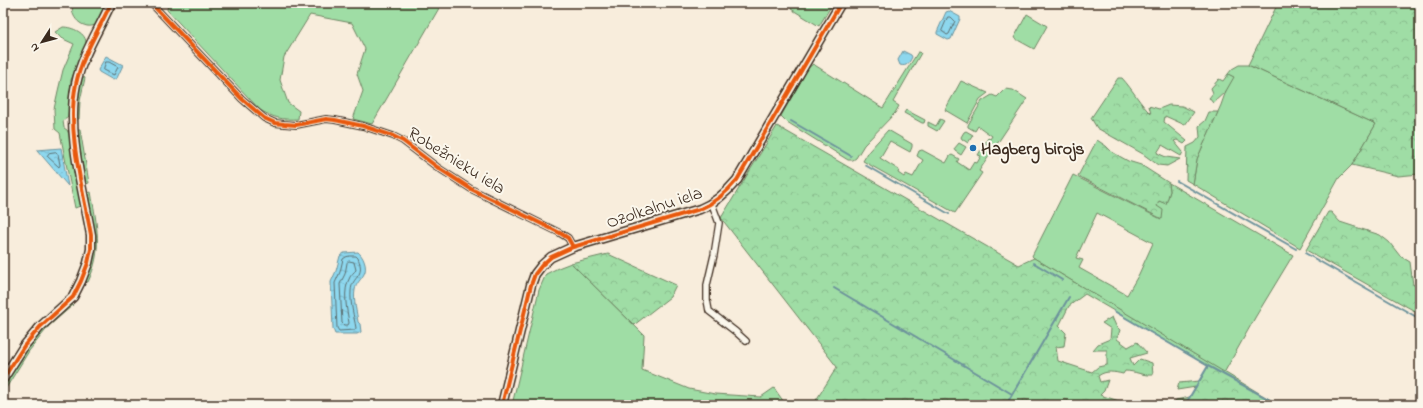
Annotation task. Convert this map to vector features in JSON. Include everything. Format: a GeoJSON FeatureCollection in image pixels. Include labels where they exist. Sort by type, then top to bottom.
{"type":"FeatureCollection","features":[{"type":"Feature","properties":{"kind":"street"},"geometry":{"type":"LineString","coordinates":[[3,379],[24,346],[72,297],[81,281],[88,263],[91,250],[91,236],[75,144],[73,104],[80,68],[111,3]]}},
{"type":"Feature","properties":{"kind":"street","name":"Robežnieku iela"},"geometry":{"type":"LineString","coordinates":[[151,3],[242,99],[264,118],[275,123],[296,125],[326,119],[335,120],[363,126],[393,136],[403,141],[437,167],[471,188],[560,233],[568,238],[573,247]]}},
{"type":"Feature","properties":{"kind":"street","name":"Ozolkalnu iela"},"geometry":{"type":"LineString","coordinates":[[502,405],[531,285],[535,274],[542,265],[551,257],[573,247],[670,219],[712,204],[727,192],[736,180],[841,3]]}},
{"type":"Feature","properties":{"kind":"street"},"geometry":{"type":"LineString","coordinates":[[712,204],[719,223],[707,285],[709,311],[746,341]]}},
{"type":"Feature","properties":{"kind":"green space"},"geometry":{"type":"Polygon","coordinates":[[[74,3],[106,3],[97,24],[87,26],[78,21],[75,17],[72,8],[74,3]]]}},
{"type":"Feature","properties":{"kind":"green space"},"geometry":{"type":"Polygon","coordinates":[[[168,3],[442,3],[372,124],[353,119],[363,91],[357,74],[365,49],[352,23],[310,15],[284,57],[280,80],[288,103],[299,111],[298,119],[283,119],[274,117],[260,110],[167,10],[168,3]]]}},
{"type":"Feature","properties":{"kind":"green space"},"geometry":{"type":"Polygon","coordinates":[[[794,3],[833,3],[819,26],[791,9],[794,3]]]}},
{"type":"Feature","properties":{"kind":"green space"},"geometry":{"type":"Polygon","coordinates":[[[1278,3],[1420,3],[1420,174],[1398,176],[1352,165],[1376,124],[1248,65],[1278,3]]]}},
{"type":"Feature","properties":{"kind":"green space"},"geometry":{"type":"Polygon","coordinates":[[[1027,14],[1047,26],[1034,49],[1014,38],[1027,14]]]}},
{"type":"Feature","properties":{"kind":"green space"},"geometry":{"type":"Polygon","coordinates":[[[63,27],[78,31],[86,40],[86,44],[71,80],[68,117],[63,121],[64,128],[69,134],[81,204],[75,208],[60,133],[55,129],[54,109],[58,91],[63,70],[74,44],[61,38],[55,32],[63,27]]]}},
{"type":"Feature","properties":{"kind":"green space"},"geometry":{"type":"Polygon","coordinates":[[[918,52],[921,53],[893,102],[899,106],[895,113],[864,145],[856,158],[853,160],[848,160],[787,122],[781,116],[808,68],[813,64],[883,108],[918,52]]]}},
{"type":"Feature","properties":{"kind":"green space"},"geometry":{"type":"Polygon","coordinates":[[[1239,65],[1248,65],[1376,124],[1352,165],[1339,178],[1300,248],[1193,184],[1197,159],[1233,77],[1228,74],[1232,69],[1239,65]]]}},
{"type":"Feature","properties":{"kind":"green space"},"geometry":{"type":"Polygon","coordinates":[[[1228,74],[1234,77],[1226,91],[1213,103],[1209,98],[1213,93],[1211,88],[1219,79],[1223,81],[1228,74]]]}},
{"type":"Feature","properties":{"kind":"green space"},"geometry":{"type":"Polygon","coordinates":[[[82,76],[85,78],[80,101],[79,119],[77,119],[78,97],[82,76]]]}},
{"type":"Feature","properties":{"kind":"green space"},"geometry":{"type":"Polygon","coordinates":[[[1118,78],[1122,78],[1143,106],[1151,114],[1149,106],[1159,109],[1169,105],[1182,106],[1194,112],[1185,125],[1165,116],[1164,122],[1187,141],[1184,144],[1177,140],[1174,141],[1183,152],[1181,156],[1162,145],[1157,153],[1166,157],[1180,159],[1167,166],[1158,165],[1143,154],[1097,128],[1091,118],[1118,78]]]}},
{"type":"Feature","properties":{"kind":"green space"},"geometry":{"type":"Polygon","coordinates":[[[961,81],[988,93],[980,99],[967,123],[945,110],[961,81]]]}},
{"type":"Feature","properties":{"kind":"green space"},"geometry":{"type":"Polygon","coordinates":[[[1005,89],[1013,90],[1027,99],[979,171],[982,173],[955,213],[863,161],[869,151],[888,130],[912,144],[910,152],[890,141],[880,158],[899,170],[898,173],[904,177],[906,174],[913,177],[923,160],[917,156],[919,151],[922,150],[946,163],[952,155],[959,159],[957,162],[969,170],[974,162],[977,163],[981,156],[978,155],[981,150],[984,151],[988,144],[985,143],[988,138],[990,139],[992,136],[978,126],[975,131],[968,127],[968,125],[982,101],[992,95],[997,97],[1005,89]]]}},
{"type":"Feature","properties":{"kind":"green space"},"geometry":{"type":"Polygon","coordinates":[[[906,110],[925,120],[924,123],[904,113],[906,110]]]}},
{"type":"Feature","properties":{"kind":"green space"},"geometry":{"type":"Polygon","coordinates":[[[1209,112],[1218,112],[1197,159],[1193,184],[1186,180],[1187,147],[1195,143],[1200,137],[1199,126],[1205,121],[1209,112]]]}},
{"type":"Feature","properties":{"kind":"green space"},"geometry":{"type":"Polygon","coordinates":[[[940,119],[944,121],[937,131],[928,126],[928,122],[936,126],[940,119]]]}},
{"type":"Feature","properties":{"kind":"green space"},"geometry":{"type":"Polygon","coordinates":[[[777,126],[1019,265],[1034,258],[1279,405],[1172,405],[1176,400],[1190,397],[1196,387],[1177,390],[1179,383],[1200,381],[1208,366],[1085,294],[1069,306],[1059,326],[1066,333],[1064,346],[1056,347],[1058,361],[1092,372],[1098,367],[1107,365],[1107,350],[1093,350],[1098,344],[1110,339],[1111,329],[1102,323],[1112,317],[1116,326],[1120,330],[1117,339],[1128,347],[1137,342],[1147,353],[1130,358],[1133,366],[1140,359],[1152,363],[1153,375],[1125,371],[1123,374],[1113,372],[1104,373],[1098,376],[1100,382],[1108,380],[1104,391],[1100,395],[1132,405],[813,405],[837,367],[721,218],[777,126]]]}},
{"type":"Feature","properties":{"kind":"green space"},"geometry":{"type":"Polygon","coordinates":[[[76,129],[80,129],[89,183],[86,184],[76,129]]]}},
{"type":"Feature","properties":{"kind":"green space"},"geometry":{"type":"Polygon","coordinates":[[[966,131],[973,135],[968,143],[961,137],[966,131]]]}},
{"type":"Feature","properties":{"kind":"green space"},"geometry":{"type":"Polygon","coordinates":[[[1097,140],[1112,152],[1128,161],[1141,165],[1169,183],[1170,191],[1166,204],[1159,201],[1157,206],[1163,210],[1162,219],[1078,176],[1097,140]]]}},
{"type":"Feature","properties":{"kind":"green space"},"geometry":{"type":"Polygon","coordinates":[[[959,143],[966,147],[961,155],[954,149],[959,143]]]}},
{"type":"Feature","properties":{"kind":"green space"},"geometry":{"type":"Polygon","coordinates":[[[1073,175],[1161,219],[1156,207],[1159,201],[1166,203],[1170,191],[1169,183],[1293,255],[1224,373],[1032,256],[1073,175]],[[1097,213],[1076,258],[1083,260],[1079,268],[1127,295],[1139,274],[1153,243],[1097,213]]]}},
{"type":"Feature","properties":{"kind":"green space"},"geometry":{"type":"Polygon","coordinates":[[[91,192],[97,227],[97,248],[96,259],[88,282],[85,281],[92,259],[94,237],[88,193],[91,192]]]}},
{"type":"Feature","properties":{"kind":"green space"},"geometry":{"type":"Polygon","coordinates":[[[1328,212],[1331,212],[1340,222],[1380,235],[1389,242],[1400,256],[1410,262],[1413,285],[1420,283],[1420,314],[1306,250],[1328,212]]]}},
{"type":"Feature","properties":{"kind":"green space"},"geometry":{"type":"Polygon","coordinates":[[[608,254],[676,285],[670,297],[634,325],[571,263],[608,254]]]}},
{"type":"Feature","properties":{"kind":"green space"},"geometry":{"type":"Polygon","coordinates":[[[571,263],[644,335],[642,370],[689,389],[715,394],[761,397],[774,388],[786,405],[512,405],[539,290],[546,274],[571,263]]]}},
{"type":"Feature","properties":{"kind":"green space"},"geometry":{"type":"Polygon","coordinates":[[[70,303],[73,305],[49,326],[29,351],[3,393],[3,386],[32,342],[70,303]]]}},
{"type":"Feature","properties":{"kind":"water"},"geometry":{"type":"Polygon","coordinates":[[[949,11],[960,17],[960,19],[951,39],[948,40],[937,34],[937,32],[946,12],[949,11]]]}},
{"type":"Feature","properties":{"kind":"water"},"geometry":{"type":"Polygon","coordinates":[[[903,51],[912,57],[906,65],[900,65],[898,60],[903,51]]]}},
{"type":"Feature","properties":{"kind":"water"},"geometry":{"type":"Polygon","coordinates":[[[106,56],[123,65],[117,78],[113,80],[98,70],[106,56]]]}},
{"type":"Feature","properties":{"kind":"water"},"geometry":{"type":"Polygon","coordinates":[[[61,148],[68,186],[37,150],[61,148]]]}},
{"type":"Feature","properties":{"kind":"water"},"geometry":{"type":"Polygon","coordinates":[[[358,252],[362,256],[365,265],[364,274],[356,285],[355,290],[355,302],[361,332],[357,334],[335,334],[333,329],[331,282],[340,256],[344,253],[358,252]]]}},
{"type":"Feature","properties":{"kind":"waterway"},"geometry":{"type":"LineString","coordinates":[[791,121],[851,156]]}},
{"type":"Feature","properties":{"kind":"waterway"},"geometry":{"type":"LineString","coordinates":[[865,165],[949,214]]}},
{"type":"Feature","properties":{"kind":"waterway"},"geometry":{"type":"LineString","coordinates":[[1177,181],[1296,249]]}},
{"type":"Feature","properties":{"kind":"waterway"},"geometry":{"type":"LineString","coordinates":[[1305,253],[1420,319]]}},
{"type":"Feature","properties":{"kind":"waterway"},"geometry":{"type":"LineString","coordinates":[[1034,263],[1062,280]]}},
{"type":"Feature","properties":{"kind":"waterway"},"geometry":{"type":"LineString","coordinates":[[834,288],[1012,394]]}},
{"type":"Feature","properties":{"kind":"waterway"},"geometry":{"type":"LineString","coordinates":[[1006,405],[1069,297]]}},
{"type":"Feature","properties":{"kind":"waterway"},"geometry":{"type":"LineString","coordinates":[[1114,311],[1208,366],[1279,405]]}},
{"type":"Feature","properties":{"kind":"waterway"},"geometry":{"type":"LineString","coordinates":[[1185,405],[1208,366]]}},
{"type":"Feature","properties":{"kind":"cycle path"},"geometry":{"type":"LineString","coordinates":[[3,379],[24,346],[40,327],[73,297],[88,263],[91,249],[91,235],[74,140],[73,102],[82,63],[111,3]]}},
{"type":"Feature","properties":{"kind":"cycle path"},"geometry":{"type":"LineString","coordinates":[[151,3],[242,99],[264,118],[275,123],[296,125],[326,119],[335,120],[363,126],[393,136],[403,141],[437,167],[471,189],[560,233],[568,238],[573,247]]}},
{"type":"Feature","properties":{"kind":"cycle path"},"geometry":{"type":"LineString","coordinates":[[502,405],[531,285],[535,274],[542,265],[551,257],[573,247],[700,209],[715,201],[737,180],[841,3]]}},
{"type":"Feature","properties":{"kind":"place","name":"Hagberg birojs"},"geometry":{"type":"Point","coordinates":[973,148]}}]}
